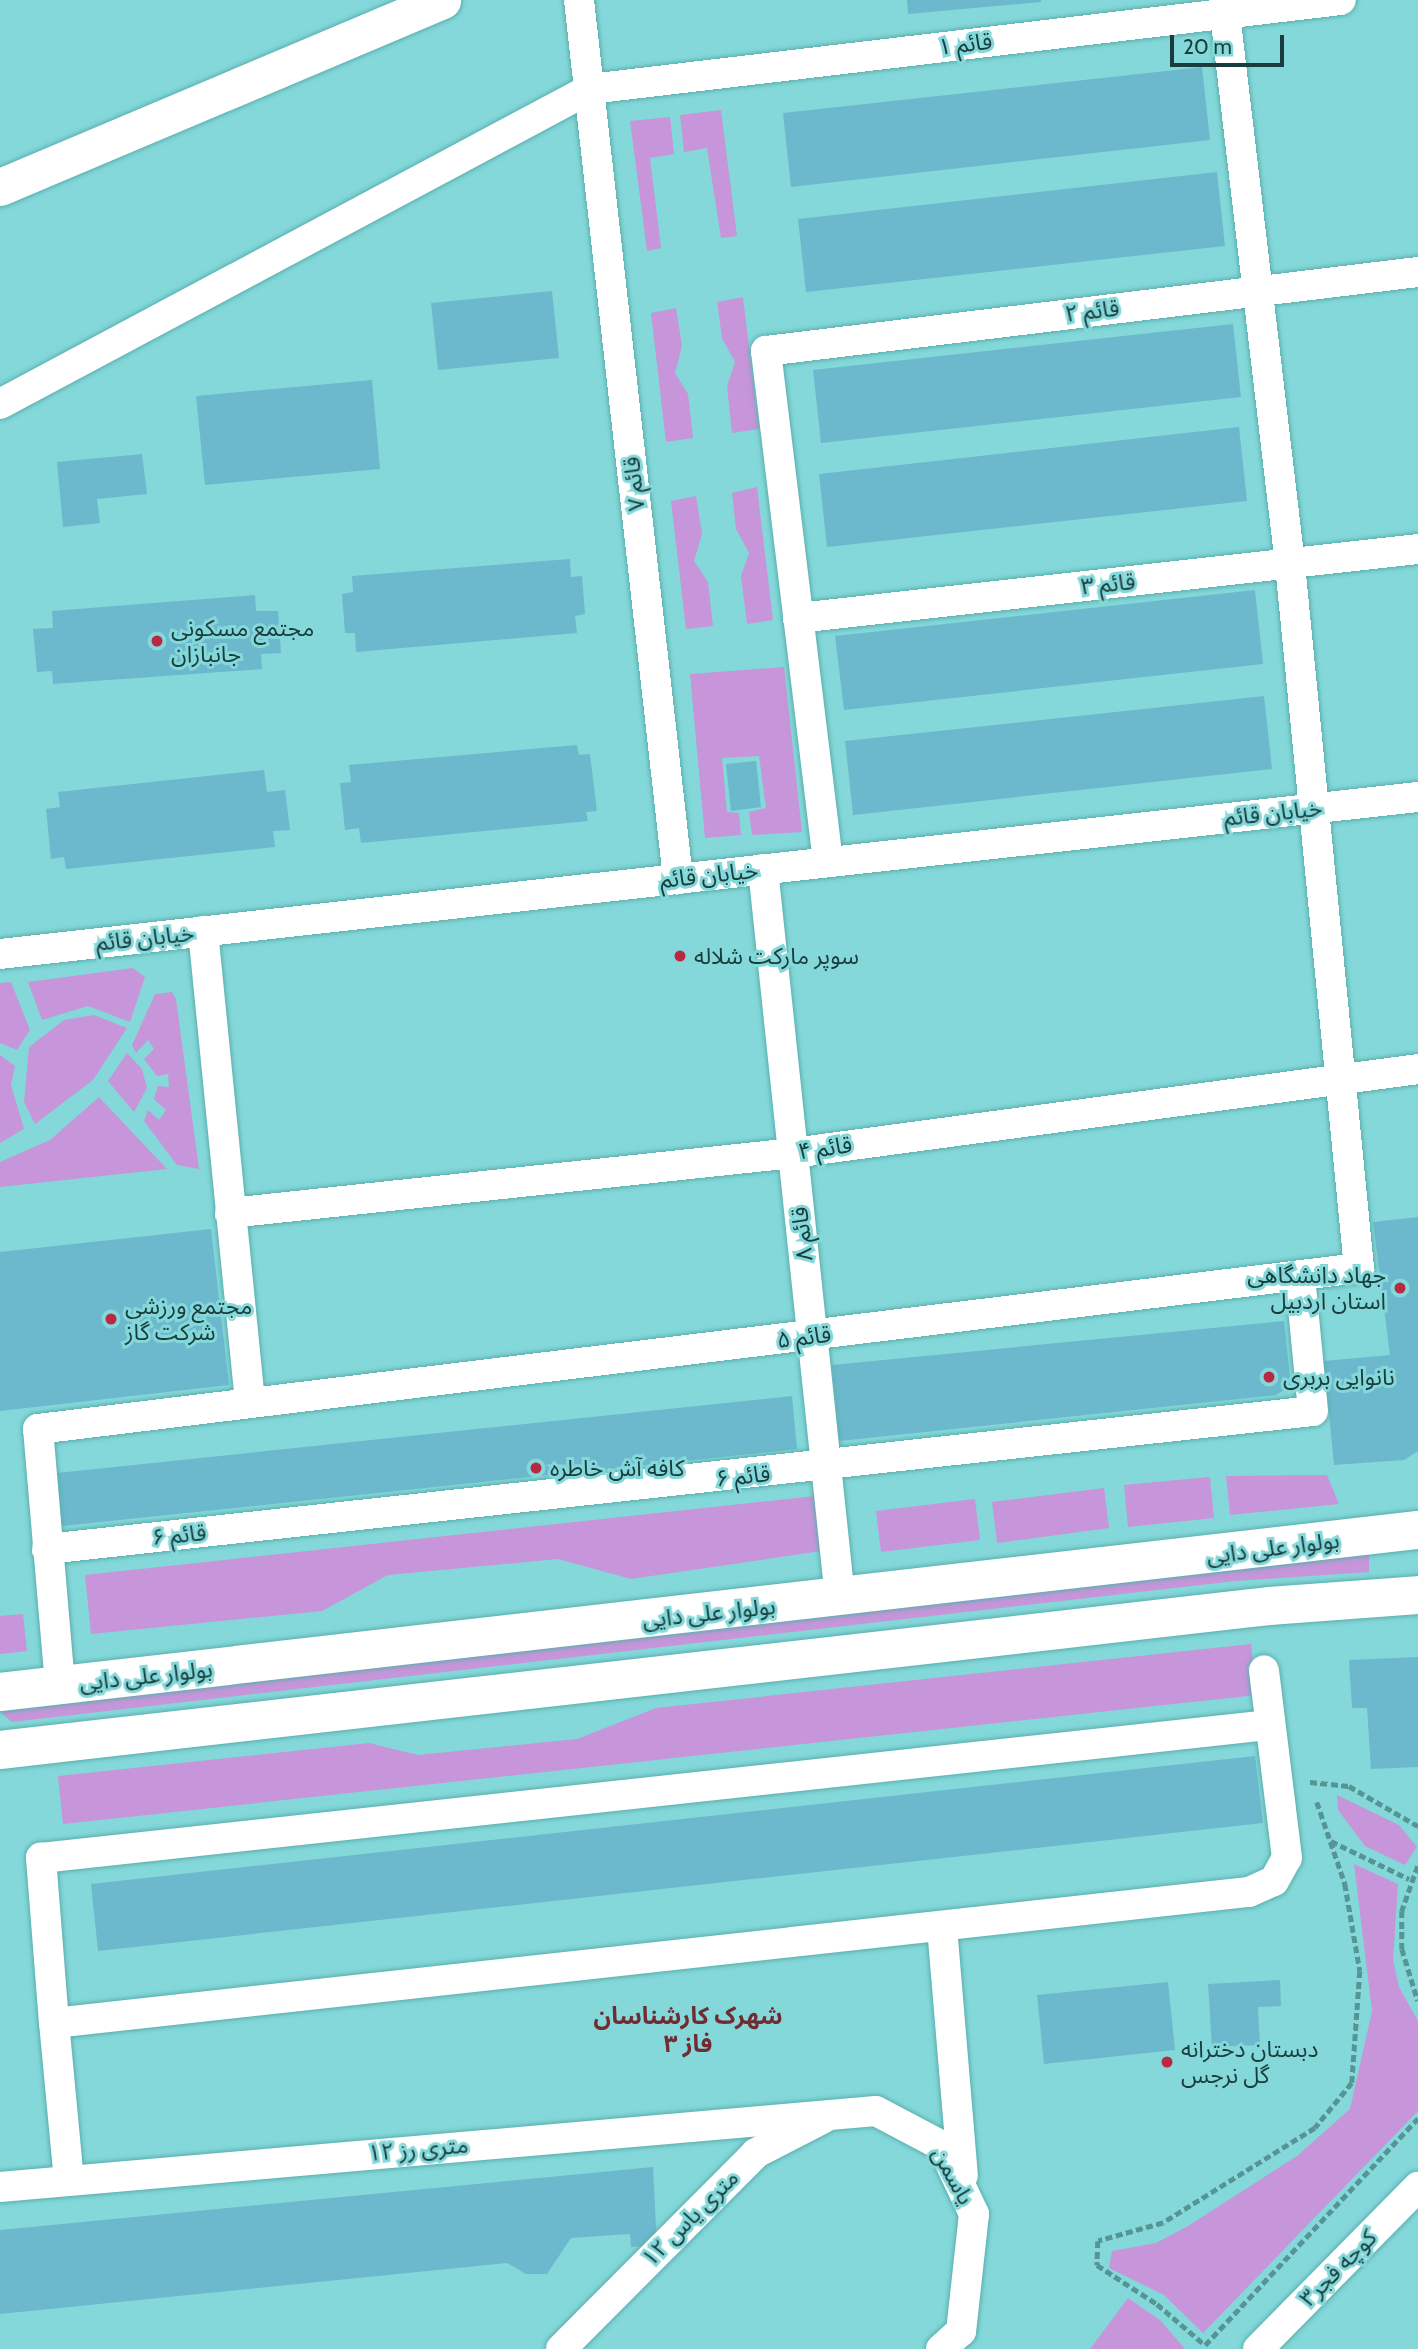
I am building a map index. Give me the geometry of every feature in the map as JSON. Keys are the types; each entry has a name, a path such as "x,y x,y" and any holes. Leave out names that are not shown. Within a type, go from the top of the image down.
{"main road":[{"name":"بولوار علی دایی","path":"0,1692 1418,1530"},
{"path":"0,1750 1269,1606 1418,1595"}],"street":[{"path":"0,187 442,0"},
{"name":"قائم ۷","path":"579,0 678,879"},
{"name":"قائم ۱","path":"590,89 1341,0"},
{"path":"1225,14 1290,564 1340,1078"},
{"path":"0,404 590,89"},
{"name":"قائم ۲","path":"799,618 766,351 1418,272"},
{"name":"قائم ۳","path":"799,618 1418,549"},
{"path":"799,618 828,862"},
{"name":"خیابان قائم","path":"0,954 1418,797"},
{"name":"قائم ۸","path":"763,869 840,1598"},
{"path":"203,931 250,1403"},
{"name":"قائم ۴","path":"230,1213 793,1153 1418,1069"},
{"name":"قائم ۵","path":"47,1549 38,1429 1359,1268 1340,1078"},
{"name":"قائم ۶","path":"47,1549 826,1468 1313,1411 1300,1276"},
{"path":"47,1549 61,1685"},
{"path":"54,2023 1249,1892 1275,1881 1287,1858 1264,1670"},
{"path":"69,2181 41,1858 1270,1725"},
{"path":"942,1927 964,2187"},
{"path":"886,2115 927,2115 944,2106 955,2081"},
{"name":"۱۲ متری رز","path":"0,2187 837,2111"},
{"name":"یاسمن","path":"837,2111 886,2115 942,2146 964,2187 974,2214 973,2242 952,2343"},
{"name":"۱۲ متری یاس","path":"561,2349 756,2153 837,2111"},
{"name":"کوچه فجر۳","path":"1258,2349 1418,2186"}],"path":[{"path":"1278,1785 1311,1782 1349,1786 1418,1826"},
{"path":"1311,1782 1345,1884 1360,1972 1352,2082 1315,2128 1163,2223 1098,2241 1097,2265 1157,2304 1205,2344 1418,2118"},
{"path":"1330,1841 1409,1879"},
{"path":"1418,1867 1409,1879 1402,1949 1418,2001"}],"shaded area":[{"path":"721,110 737,236 721,238 707,148 684,152 680,115"},
{"path":"670,117 674,154 650,158 661,248 647,251 630,121"},
{"path":"743,297 759,429 732,433 727,386 735,362 722,338 717,302"},
{"path":"676,308 682,346 675,373 688,394 693,438 666,442 651,313"},
{"path":"757,487 773,620 747,624 741,576 749,553 736,529 732,493"},
{"path":"696,496 702,534 694,561 708,582 713,626 686,629 671,501"},
{"path":"784,667 802,832 752,835 749,812 766,808 759,756 722,758 727,812 739,813 741,835 705,838 690,674"},
{"path":"133,968 145,977 130,1022 88,1006 42,1020 28,982"},
{"path":"11,982 30,1030 17,1050 0,1043 0,983"},
{"path":"172,992 176,999 199,1169 177,1165 144,1121 148,1110 159,1120 166,1110 154,1099 158,1086 169,1087 168,1074 157,1076 144,1059 154,1049 148,1040 136,1053 132,1045 155,994"},
{"path":"94,1015 127,1028 93,1080 35,1124 24,1102 29,1047 64,1020"},
{"path":"127,1053 142,1069 147,1088 134,1112 108,1081"},
{"path":"0,1055 15,1066 11,1085 24,1129 0,1143"},
{"path":"99,1097 167,1169 0,1187 0,1162 50,1140"},
{"path":"1327,1475 1339,1504 1230,1515 1226,1476"},
{"path":"1210,1477 1214,1518 1128,1527 1124,1485"},
{"path":"1104,1488 1109,1528 997,1543 992,1502"},
{"path":"815,1496 821,1551 631,1579 558,1559 388,1575 322,1611 91,1634 85,1575"},
{"path":"975,1499 980,1540 881,1552 876,1511"},
{"path":"1369,1551 1369,1572 1235,1581 12,1722 1,1713 4,1706"},
{"path":"23,1614 27,1651 0,1654 0,1616"},
{"path":"1251,1644 1257,1695 63,1824 58,1776 369,1743 418,1755 577,1739 656,1708"},
{"path":"1337,1795 1399,1825 1417,1847 1405,1865 1365,1846 1338,1810"},
{"path":"1354,1864 1398,1884 1393,1960 1399,1987 1418,2021 1418,2111 1203,2333 1164,2295 1109,2268 1112,2251 1156,2243 1188,2226 1297,2156 1350,2109 1372,2011"},
{"path":"1128,2298 1160,2320 1185,2349 1090,2349"}],"building":[{"path":"907,0 1041,0 1041,2 908,14"},
{"path":"1202,67 1210,140 791,187 783,113"},
{"path":"1217,172 1225,246 806,292 798,219"},
{"path":"552,291 559,358 438,370 431,303"},
{"path":"1233,324 1241,397 821,443 813,370"},
{"path":"372,380 380,469 205,485 196,396"},
{"path":"1239,427 1247,501 827,547 819,474"},
{"path":"142,454 147,494 97,499 100,523 63,527 57,462"},
{"path":"570,559 571,577 582,576 585,614 575,616 577,633 356,652 355,633 345,633 342,594 353,592 352,576"},
{"path":"1255,590 1263,664 844,710 835,636"},
{"name":"مجتمع مسکونی جانبازان","path":"255,595 256,611 278,611 281,653 261,654 262,669 53,684 52,671 37,672 33,629 53,628 52,611"},
{"path":"1264,696 1272,769 853,815 845,741"},
{"path":"577,745 579,755 590,754 597,811 586,812 588,821 361,843 359,828 345,830 340,783 351,782 349,765"},
{"path":"756,761 761,807 731,811 726,764"},
{"path":"264,770 267,792 285,790 290,830 273,831 275,847 66,869 64,857 51,859 46,809 60,807 58,792"},
{"path":"1418,1217 1418,1451 1404,1460 1334,1465 1324,1361 1390,1355 1373,1222"},
{"name":"مجتمع ورزشی شرکت گاز","path":"211,1229 229,1385 0,1411 0,1252"},
{"path":"1284,1321 1291,1386 1276,1395 839,1441 832,1365"},
{"path":"792,1396 797,1449 62,1526 57,1473"},
{"path":"1418,1657 1418,1767 1371,1769 1367,1708 1352,1708 1349,1660"},
{"path":"1255,1756 1263,1823 98,1951 91,1884"},
{"path":"1280,1980 1281,2006 1258,2007 1260,2045 1212,2047 1208,1984"},
{"path":"1168,1982 1175,2050 1044,2064 1037,1995"},
{"path":"653,2167 657,2246 631,2247 630,2234 571,2238 547,2274 526,2274 507,2263 0,2314 0,2230"}],"place":[{"name":"مجتمع مسکونی جانبازان","path":"157,641"},
{"name":"سوپر مارکت شلاله","path":"680,956"},
{"name":"جهاد دانشگاهی استان اردبیل","path":"1400,1288"},
{"name":"مجتمع ورزشی شرکت گاز","path":"111,1319"},
{"name":"نانوایی بربری","path":"1269,1377"},
{"name":"کافه آش خاطره","path":"536,1468"},
{"name":"دبستان دخترانه گل نرجس","path":"1167,2062"}],"district":[{"name":"شهرک کارشناسان فاز ٣","path":"688,2030"}]}
